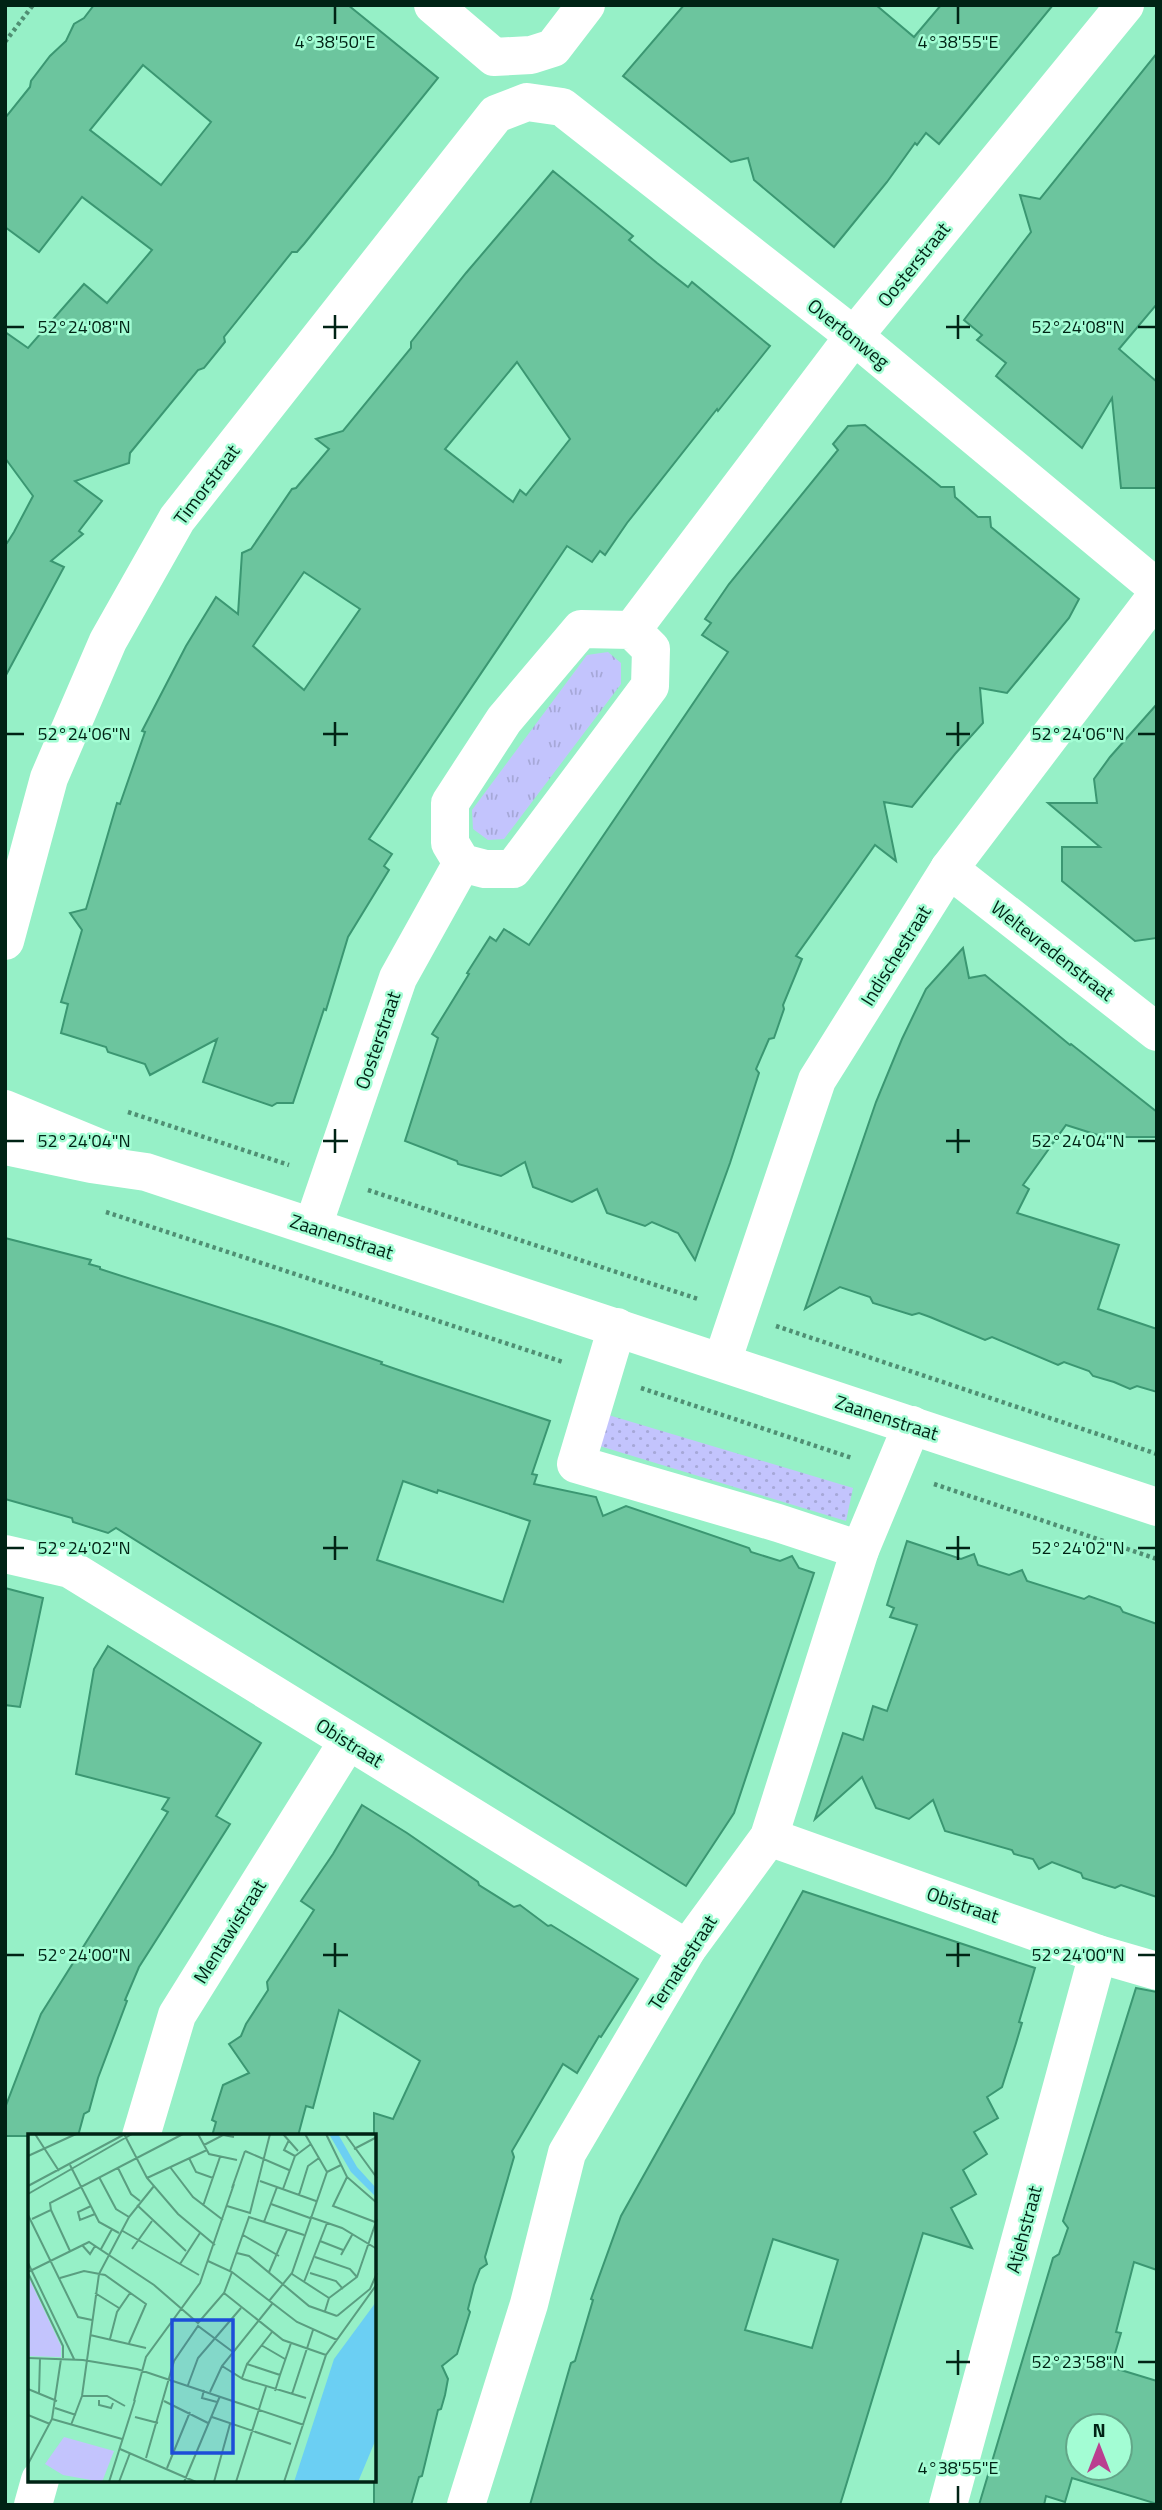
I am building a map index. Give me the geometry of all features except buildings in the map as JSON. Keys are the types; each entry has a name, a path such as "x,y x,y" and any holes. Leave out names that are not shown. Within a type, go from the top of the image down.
{"street":[{"path":"433,5 494,57 531,55 554,48 586,5"},
{"name":"Oosterstraat","path":"632,630 854,336 1125,5"},
{"name":"Overtonweg","path":"527,102 562,107 854,336 1157,588"},
{"name":"Timorstraat","path":"5,941 49,778 107,641 177,519 496,114 527,102"},
{"name":"Indischestraat","path":"722,1362 817,1080 949,869 1157,595"},
{"path":"581,629 632,630 651,649 650,686 513,869 485,869 463,863 450,843 450,803 504,720 581,629"},
{"name":"Oosterstraat","path":"313,1226 398,978 463,863"},
{"name":"Weltevredenstraat","path":"949,869 1157,1032"},
{"name":"Zaanenstraat","path":"5,1109 97,1146 146,1172"},
{"name":"Zaanenstraat","path":"5,1146 91,1164 146,1172 1157,1507"},
{"path":"617,1327 576,1464 860,1550"},
{"name":"Ternatestraat","path":"466,2505 529,2304 567,2153 687,1949 769,1836 860,1550 912,1425"},
{"name":"Obistraat","path":"5,1554 70,1569 687,1949"},
{"name":"Mentawistraat","path":"142,2134 177,2015 348,1741"},
{"name":"Obistraat","path":"769,1836 1098,1954 1157,1971"},
{"name":"Atjehstraat","path":"948,2505 1098,1954"},
{"path":"33,2505 39,2482"}],"path":[{"path":"5,41 33,5"},
{"path":"121,1110 740,1313 1157,1454"}],"green space":[{"path":"608,652 621,663 621,684 504,839 488,840 473,829 472,810 587,655"},
{"path":"605,1414 853,1488 846,1521 593,1444"}]}
